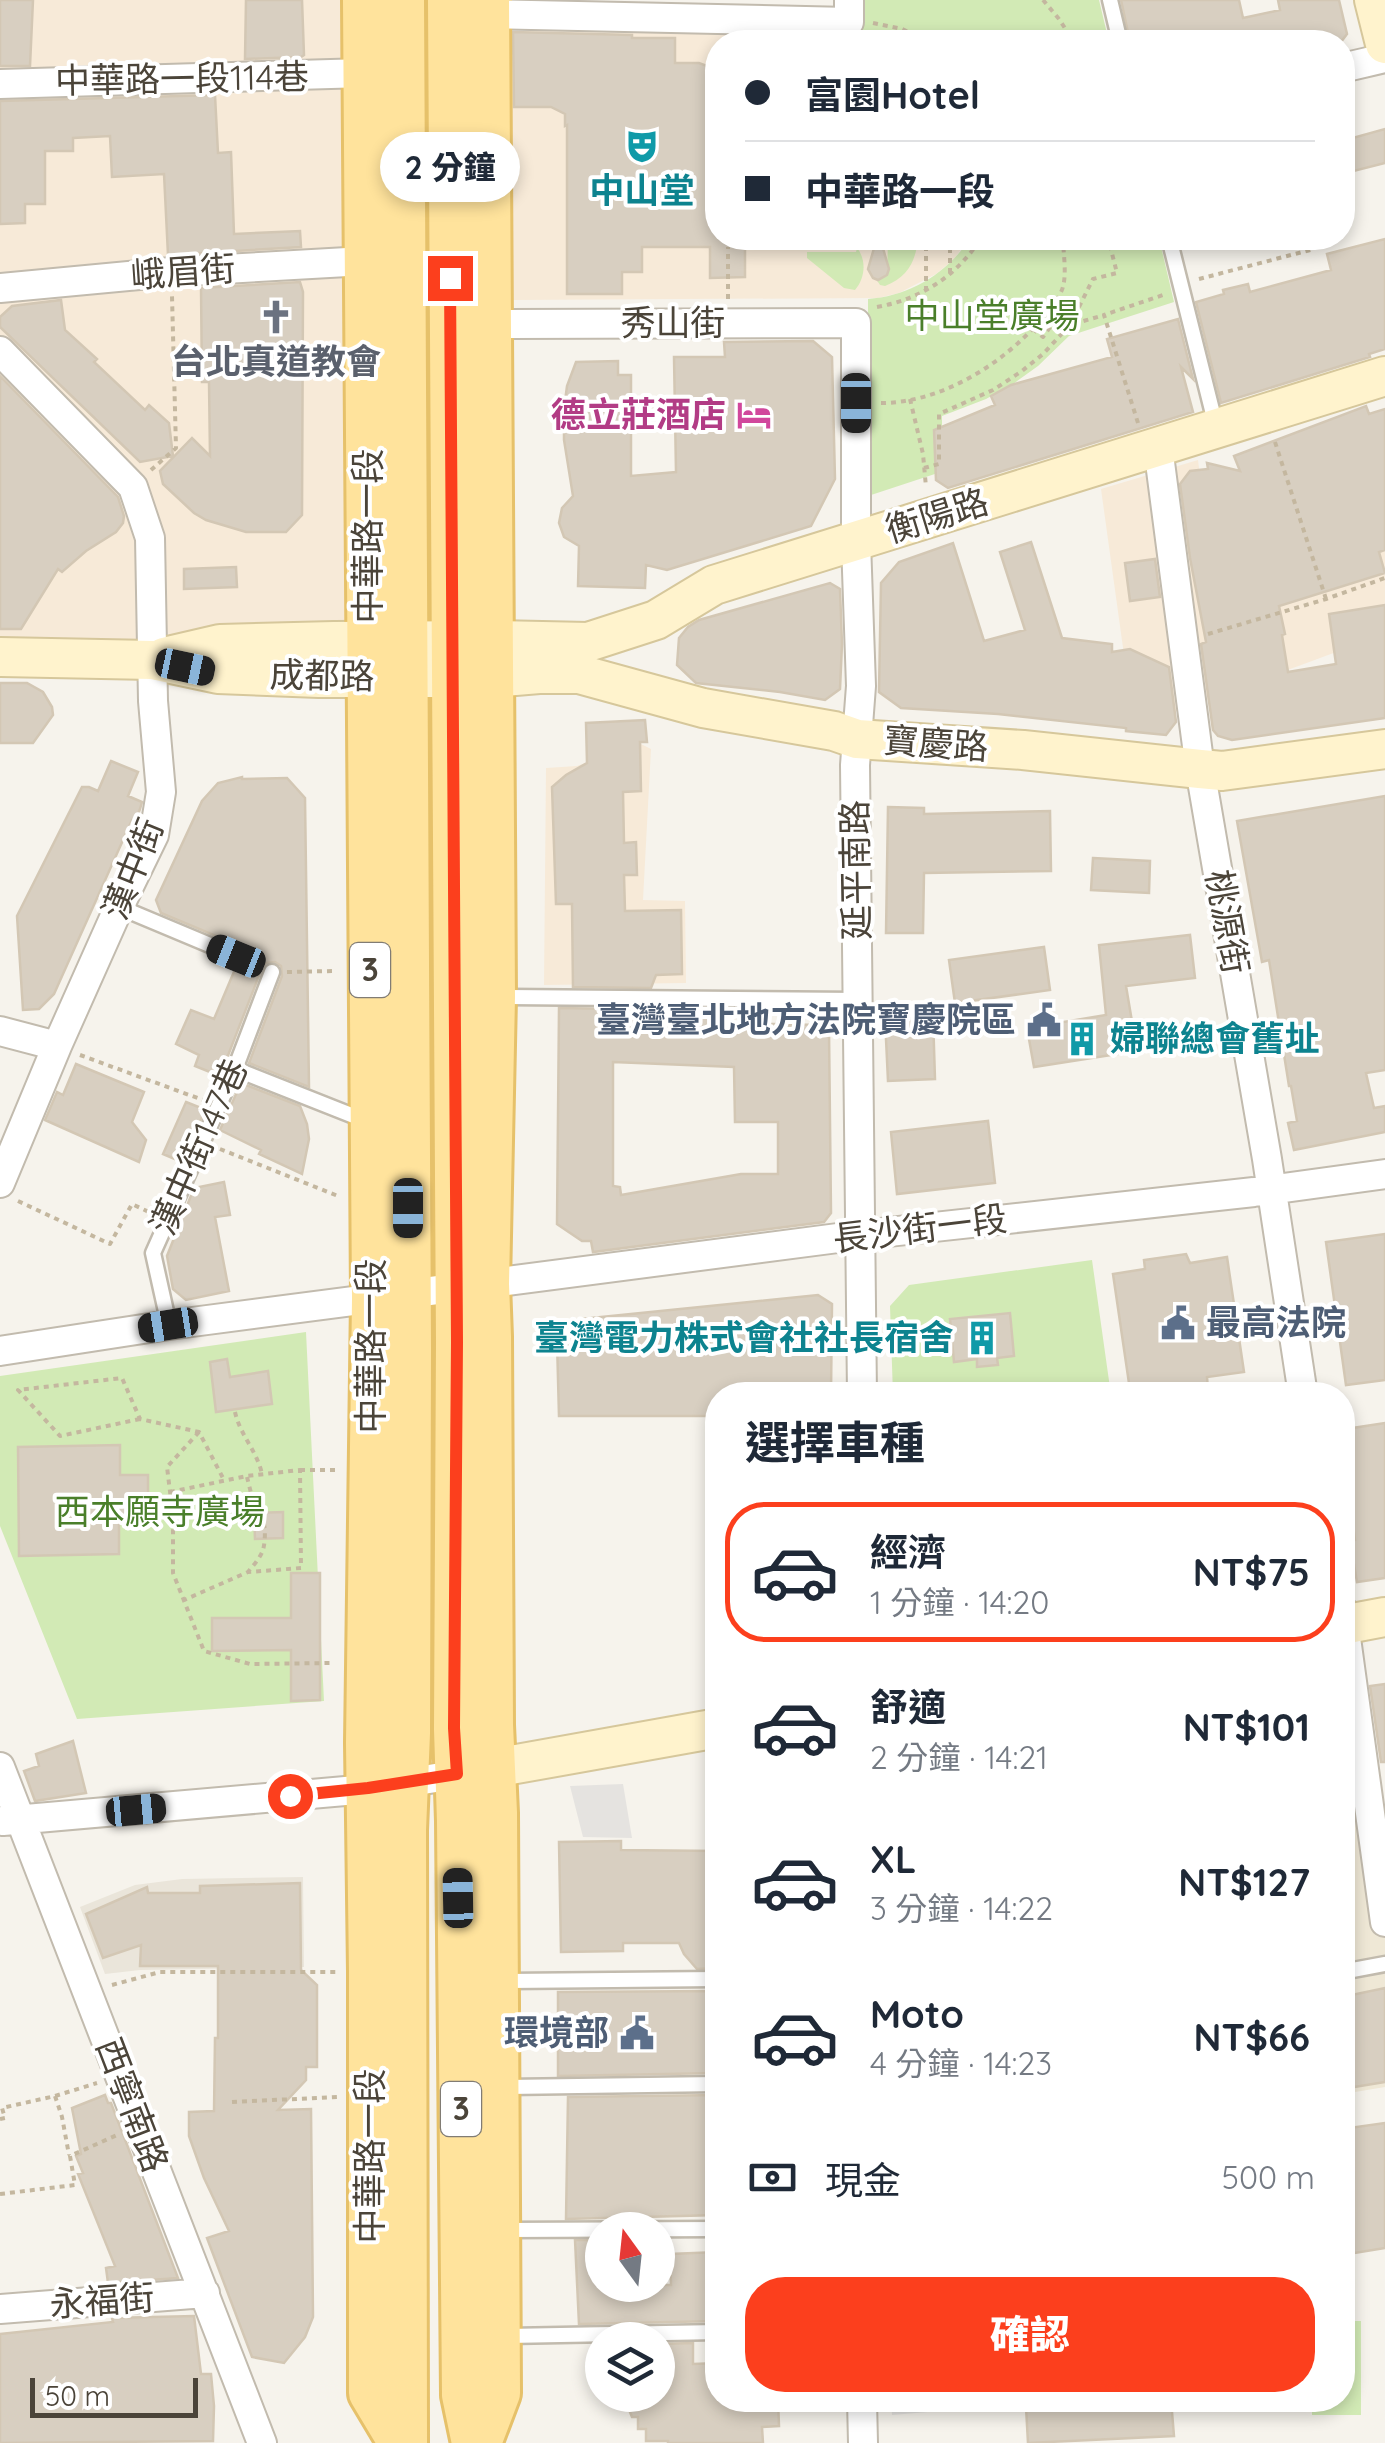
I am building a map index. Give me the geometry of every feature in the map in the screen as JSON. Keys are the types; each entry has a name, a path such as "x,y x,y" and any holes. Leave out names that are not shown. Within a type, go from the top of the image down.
{"main road":[{"name":"中華路一段","path":"364,0 366,261 389,659 391,1296 409,1734 387,1786 370,1971 370,2393 403,2443"},
{"name":"中華路一段","path":"391,1296 370,1123 389,659 404,0"},
{"name":"3","path":"475,5 490,324 473,659 494,997 471,1286 457,1342 454,1728 496,1814 499,2393 476,2443"},
{"name":"3","path":"471,1286 475,5"},
{"name":"3","path":"475,1771 463,2395 476,2443"},
{"name":"中華路一段","path":"387,1786 403,2443"}],"street":[{"path":"1374,0 1385,44"},
{"path":"475,5 849,11"},
{"path":"1355,65 1385,58"},
{"name":"中華路一段114巷","path":"0,84 365,73"},
{"name":"峨眉街","path":"0,288 171,272 366,261"},
{"name":"秀山街","path":"490,324 856,323"},
{"name":"延平南路","path":"856,323 860,686 855,765 862,1382"},
{"name":"漢中街","path":"0,351 132,487 150,538 153,701 161,792 154,835 57,1046 8,1191"},
{"name":"衡陽路","path":"473,659 588,642 656,620 714,586 1385,376"},
{"name":"桃源街","path":"1152,449 1184,642 1200,769 1301,1382"},
{"name":"成都路","path":"0,657 152,660 220,644 389,659 473,659"},
{"name":"寶慶路","path":"473,659 539,674 578,674 703,708 857,738 1222,770 1385,748"},
{"path":"0,1030 57,1046"},
{"name":"長沙街一段","path":"0,1351 168,1325 861,1234 1272,1190 1385,1174"},
{"path":"1355,1619 1385,1618"},
{"path":"1355,1706 1385,1922"},
{"path":"10,1821 387,1786 705,1730"},
{"name":"西寧南路","path":"0,1767 10,1821 88,1992 262,2443"},
{"name":"永福街","path":"0,2308 205,2293"},
{"path":"863,2412 864,2443"}],"lane":[{"path":"1110,0 1117,30"},
{"path":"1172,250 1217,429"},
{"path":"118,907 236,956"},
{"name":"漢中街147巷","path":"168,1325 154,1253 272,972"},
{"path":"494,997 858,1000"},
{"path":"234,1069 370,1123"},
{"path":"1355,1970 1385,1964"},
{"path":"496,1981 705,1980"},
{"path":"496,2087 705,2084"},
{"path":"497,2230 705,2230"},
{"path":"498,2336 705,2332"}],"path":[{"path":"1043,0 1066,30"},
{"path":"849,11 900,30"},
{"path":"728,250 728,278"},
{"path":"926,250 926,291"},
{"path":"950,250 950,274"},
{"path":"856,323 868,308 902,302 926,291 974,250"},
{"path":"856,403 894,403 932,394 999,359 1032,329 1063,288 1063,250"},
{"path":"924,468 939,464 939,414 993,390 1043,354 1070,326 1093,279 1117,273 1111,250"},
{"path":"1070,326 1172,293 1191,281 1310,250"},
{"path":"132,487 176,448 171,272"},
{"path":"1104,315 1152,449"},
{"path":"1032,329 1043,337 1054,323"},
{"path":"910,399 924,468 928,519"},
{"path":"1266,414 1326,599"},
{"path":"1184,642 1385,578"},
{"path":"272,972 333,971"},
{"path":"57,1046 217,1105"},
{"path":"201,1142 338,1196"},
{"path":"8,1191 110,1244 132,1204 167,1220"},
{"path":"140,1419 122,1378 18,1390 60,1436 140,1419 199,1432"},
{"path":"236,1412 238,1427 262,1474"},
{"path":"199,1432 224,1480"},
{"path":"199,1432 168,1466 174,1516 173,1573 204,1651 250,1664 332,1663"},
{"path":"184,1600 248,1572 301,1568 300,1470"},
{"path":"170,1492 247,1476 335,1470"},
{"path":"247,1476 253,1502 262,1513 264,1546 248,1572"},
{"path":"88,1992 160,1972 370,1971"},
{"path":"0,2119 5,2118 2,2108 120,2076"},
{"path":"0,2194 75,2185 55,2096"},
{"path":"232,2102 341,2097"},
{"path":"70,2156 139,2125"}],"shaded area":[{"path":"0,0 347,0 352,633 0,653"},
{"name":"中山堂","path":"705,31 705,250 961,250 936,274 899,293 878,298 513,300 507,295 507,34"},
{"path":"1198,460 1214,590 1385,540 1385,634 1134,727 1101,489"},
{"path":"639,743 651,749 643,900 685,901 686,983 544,985 546,768 577,766"},
{"path":"1355,1716 1385,1855 1385,2087 1355,2092"},
{"path":"623,1784 632,1838 583,1837 570,1786"},
{"path":"303,1877 304,1967 105,1974 80,1907 135,1885 182,1879"}],"green space":[{"path":"856,0 1099,0 1106,30 856,30"},
{"path":"888,250 916,250 900,278 880,285 876,279 887,275"},
{"name":"中山堂廣場","path":"1162,250 1174,302 1069,336 1013,384 942,416 942,466 947,470 868,496 868,299 913,288 939,272 961,251"},
{"path":"807,252 856,252 864,269 855,290 844,288 807,258"},
{"path":"1092,1260 1109,1382 893,1382 890,1306 909,1285"},
{"name":"西本願寺廣場","path":"306,1332 324,1701 77,1719 0,1526 0,1376"},
{"path":"1355,2321 1361,2321 1361,2415 1312,2415 1355,2412"}],"building":[{"path":"0,0 33,0 30,66 0,66"},
{"path":"246,0 302,0 304,55 245,59"},
{"path":"1121,0 1239,0 1243,18 1280,10 1278,0 1339,0 1346,30 1127,30"},
{"name":"中山堂","path":"513,32 675,38 675,63 705,65 705,247 642,247 642,272 622,272 622,294 567,294 565,114 551,107 514,107"},
{"path":"215,95 218,153 231,152 234,234 300,231 301,247 168,255 164,174 112,177 110,136 73,138 73,151 45,151 45,204 25,204 25,223 0,224 0,101"},
{"path":"1385,129 1385,163 1355,171 1355,137"},
{"path":"1385,239 1385,349 1221,403 1196,302 1248,284 1250,292 1331,270 1327,254 1355,250 1355,247"},
{"name":"中山堂","path":"710,250 745,250 745,277 710,278"},
{"path":"874,250 883,250 887,275 878,280 868,269"},
{"path":"300,282 302,515 286,532 246,532 206,520 163,484 160,471 192,438 210,456 209,382 202,382 201,288"},
{"path":"61,300 65,330 145,410 149,405 169,423 173,456 140,462 0,327 0,317 12,306"},
{"path":"1178,319 1193,379 1181,367 1193,412 948,488 936,480 934,430 995,405 991,396 1011,385 1112,357 1107,339"},
{"name":"德立莊酒店","path":"813,341 832,357 835,479 811,526 667,570 646,565 645,588 578,586 579,546 564,537 559,523 562,508 573,496 564,440 564,409 576,362 618,361 618,375 631,375 631,476 676,472 674,357 725,357 724,342"},
{"path":"0,376 118,497 124,516 116,532 62,572 58,569 21,629 0,629"},
{"path":"1366,406 1369,414 1385,409 1385,550 1379,552 1385,573 1279,606 1288,672 1336,664 1329,614 1385,605 1385,718 1232,740 1218,736 1213,730 1201,644 1206,642 1180,484 1190,471 1208,469 1207,463 1240,471 1234,456"},
{"path":"1031,542 1062,638 1112,644 1112,652 1130,649 1169,667 1176,722 1166,735 998,714 901,708 879,692 881,583 899,562 953,543 984,641 1025,630 1000,552"},
{"path":"1155,559 1160,597 1130,601 1125,563"},
{"path":"236,567 237,587 184,589 184,569"},
{"path":"830,583 840,589 842,644 840,689 825,700 696,683 677,665 679,638 699,620"},
{"path":"0,683 27,683 43,692 52,707 53,715 33,743 0,743"},
{"path":"645,720 647,742 640,742 641,791 623,792 624,843 636,842 637,875 624,875 625,911 681,910 682,974 656,975 651,988 573,987 572,904 556,904 552,787 587,763 586,723"},
{"path":"111,761 138,772 128,796 142,802 140,809 54,994 39,1009 23,1010 17,916 82,787 98,791"},
{"path":"242,777 287,778 305,798 309,1087 249,1063 282,976 281,966 275,962 262,968 220,1076 195,1066 199,1055 176,1044 191,1010 214,1019 236,967 243,964 246,954 240,946 161,913 156,900 202,801 218,783"},
{"path":"1385,796 1385,1070 1366,1073 1374,1108 1385,1106 1385,1132 1294,1150 1288,1123 1297,1121 1291,1086 1269,960 1262,962 1237,821"},
{"path":"888,807 924,808 924,814 1050,811 1051,871 924,873 923,933 886,933"},
{"path":"1093,858 1150,861 1149,893 1091,890"},
{"path":"1190,935 1195,978 1126,986 1137,1051 1034,1067 1027,1028 1106,1015 1099,945"},
{"path":"1044,947 1050,990 955,1003 949,960"},
{"path":"559,1008 727,1011 727,1023 819,1025 829,1029 831,1213 824,1222 593,1252 591,1241 582,1241 557,1224","holes":["613,1062 734,1067 735,1122 778,1122 778,1174 741,1174 621,1195 620,1187 613,1186"]},
{"path":"933,1016 935,1079 888,1081 885,1018"},
{"path":"76,1064 144,1092 132,1122 146,1140 139,1162 45,1120 57,1092 63,1095"},
{"path":"241,1083 300,1106 309,1139 302,1174 220,1130"},
{"path":"186,1102 201,1108 203,1115 182,1162 163,1154"},
{"path":"988,1121 995,1183 897,1194 891,1132"},
{"path":"224,1182 230,1215 215,1217 229,1291 186,1300 173,1289 167,1256 194,1188"},
{"path":"1385,1234 1385,1380 1346,1382 1326,1242"},
{"name":"最高法院","path":"1186,1254 1190,1263 1227,1257 1244,1372 1207,1377 1207,1382 1129,1382 1113,1274 1145,1269 1144,1260"},
{"path":"818,1295 832,1304 831,1382 705,1382 705,1416 559,1416 557,1341 572,1320"},
{"name":"臺灣電力株式會社社長宿舍","path":"1010,1313 1014,1356 997,1358 998,1365 977,1367 977,1359 954,1362 950,1319"},
{"path":"227,1359 230,1377 268,1371 272,1404 216,1412 210,1362"},
{"path":"1385,1423 1385,1578 1357,1582 1355,1570 1355,1428"},
{"path":"120,1445 120,1475 148,1475 148,1522 119,1522 119,1554 19,1556 18,1447"},
{"path":"283,1512 283,1538 255,1539 254,1513"},
{"path":"291,1573 320,1573 320,1700 291,1701 291,1650 212,1651 212,1618 291,1618"},
{"path":"1385,1684 1385,1762 1381,1762 1370,1686"},
{"path":"73,1741 86,1793 35,1801 24,1771 39,1766 36,1754"},
{"path":"621,1841 621,1850 705,1851 705,1969 697,1969 679,1943 623,1943 623,1951 561,1952 559,1842"},
{"path":"300,1883 301,1970 317,1985 317,2067 306,2067 306,2080 278,2110 311,2109 313,2317 305,2337 284,2363 252,2357 207,2238 229,2231 189,2136 189,2112 214,2111 218,1966 140,1966 141,1945 103,1958 86,1914 147,1887 148,1893 200,1893 200,1886"},
{"path":"1385,1988 1385,2082 1355,2087 1355,1994"},
{"name":"環境部","path":"705,1991 705,2073 558,2076 558,1992"},
{"path":"105,2095 178,2278 108,2283 106,2268 115,2266 78,2174 83,2173 76,2156 81,2154 72,2108"},
{"path":"705,2095 705,2215 585,2212 585,2218 566,2219 568,2097"},
{"path":"1385,2123 1385,2248 1355,2253 1355,2127"},
{"path":"575,2240 585,2240 585,2302 675,2302 675,2254 705,2253 705,2321 579,2324"},
{"path":"194,2316 201,2374 211,2374 213,2441 0,2443 0,2334 113,2322 112,2318"},
{"path":"693,2343 693,2364 705,2364 705,2412 778,2412 779,2426 762,2427 763,2443 668,2443 646,2441 646,2429 638,2429 638,2417 632,2417 630,2412 675,2412 675,2344"},
{"path":"1026,2412 1172,2412 1174,2436 1028,2443"}],"place":[{"name":"中山堂","path":"642,146"},
{"name":"台北真道教會","path":"276,317"},
{"name":"德立莊酒店","path":"754,415"},
{"name":"臺灣臺北地方法院寶慶院區","path":"1044,1020"},
{"name":"婦聯總會舊址","path":"1082,1039"},
{"name":"最高法院","path":"1178,1323"},
{"name":"臺灣電力株式會社社長宿舍","path":"982,1338"},
{"name":"環境部","path":"637,2033"}],"route":[{"path":"290,1796 457,1774 450,278"}]}
